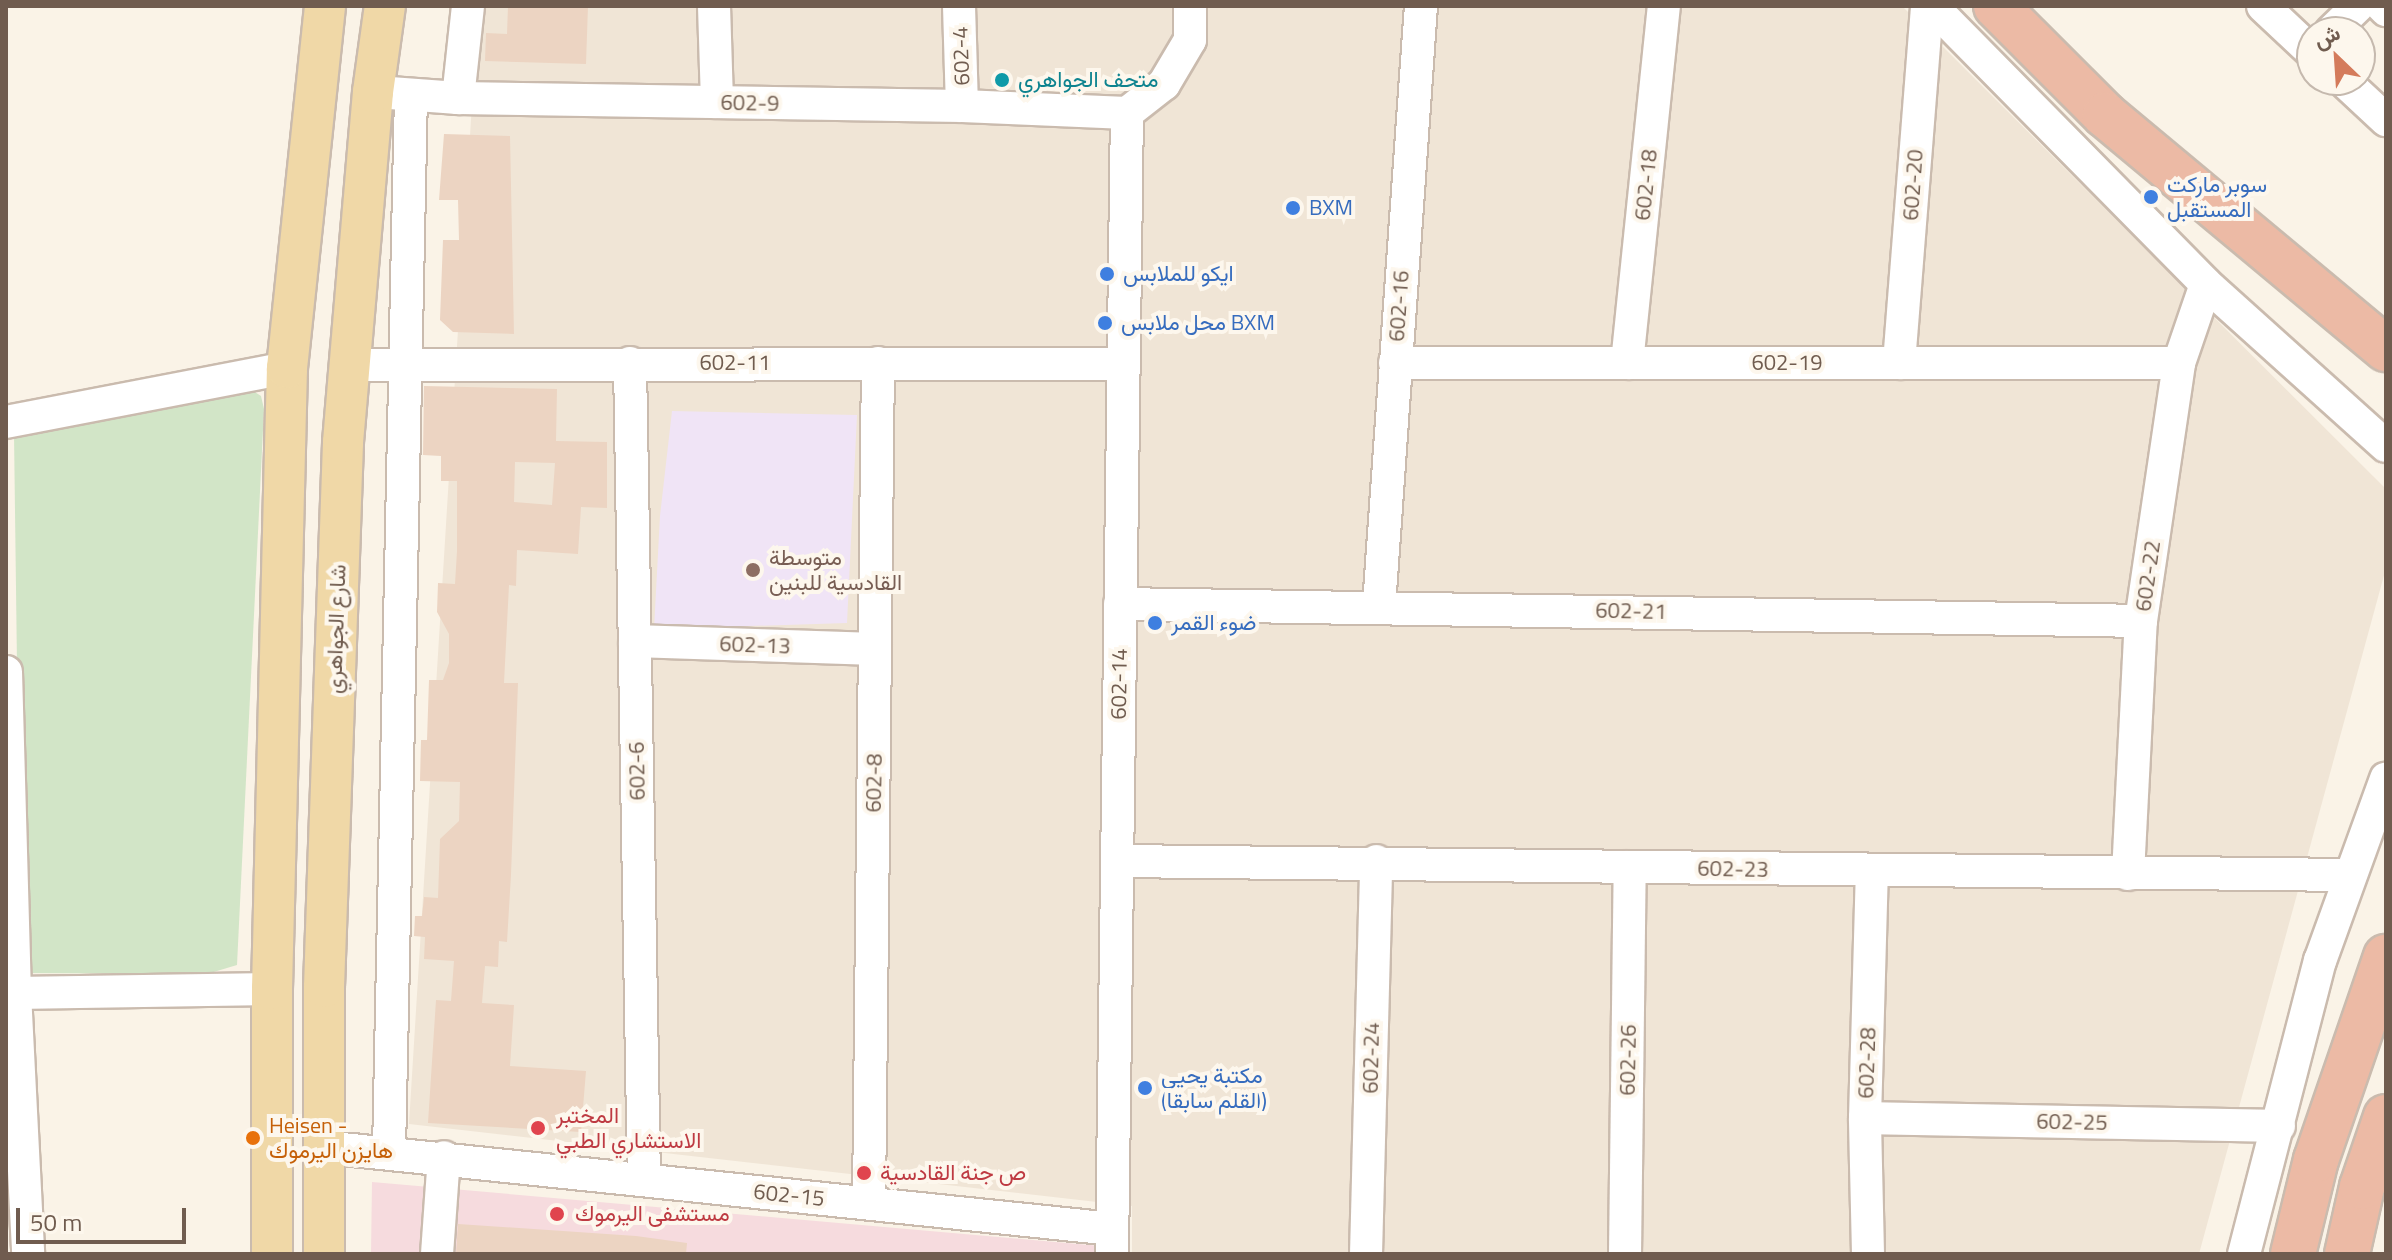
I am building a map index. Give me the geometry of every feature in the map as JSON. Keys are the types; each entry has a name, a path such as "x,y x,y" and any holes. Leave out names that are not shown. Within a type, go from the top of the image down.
{"highway":[{"path":"1996,6 2105,115 2386,349"},
{"path":"2293,1254 2316,1160 2386,957"},
{"path":"2347,1254 2362,1187 2386,1117"}],"main road":[{"path":"272,1254 272,989 287,368 325,6"},
{"name":"شارع الجواهري","path":"324,1254 324,987 348,365 392,93 385,6"}],"street":[{"path":"458,98 468,6"},
{"path":"714,6 717,102"},
{"name":"602-4","path":"959,6 962,106"},
{"path":"1127,113 1164,84 1190,40 1190,6"},
{"name":"602-16","path":"1379,606 1421,6"},
{"name":"602-18","path":"1627,363 1664,6"},
{"path":"1930,6 2206,284 2386,446"},
{"name":"602-20","path":"1899,363 1930,6"},
{"path":"2263,6 2296,36"},
{"path":"2382,6 2386,10"},
{"path":"389,1152 406,367 392,93"},
{"name":"602-9","path":"392,93 458,98 962,106 1127,113"},
{"path":"2360,96 2386,120"},
{"name":"602-14","path":"1112,1242 1127,113"},
{"name":"602-22","path":"2128,874 2141,621 2179,363 2206,284"},
{"name":"602-6","path":"630,363 644,1179"},
{"name":"602-8","path":"869,1203 878,363"},
{"name":"602-19","path":"1395,363 2179,363"},
{"name":"602-11","path":"348,365 1123,364"},
{"path":"6,422 287,368"},
{"name":"602-21","path":"1120,604 2141,621"},
{"name":"602-13","path":"635,641 875,649"},
{"path":"6,672 15,993 28,1254"},
{"path":"2244,1254 2320,961 2348,875 2386,779"},
{"name":"602-23","path":"1117,861 1376,861 1872,872 2348,875"},
{"name":"602-24","path":"1366,1254 1376,861"},
{"name":"602-26","path":"1625,1254 1630,867"},
{"name":"602-28","path":"1868,1254 1865,1118 1872,872"},
{"path":"15,993 272,989"},
{"name":"602-25","path":"1865,1118 2279,1126"},
{"name":"602-15","path":"323,1147 869,1203 1112,1242"},
{"path":"437,1254 444,1157"}],"shaded area":[{"path":"478,6 1902,6 2386,489 2386,568 2199,1254 1132,1254 1132,1206 409,1124"},
{"name":"متوسطة القادسية للبنين","path":"672,411 857,415 847,623 654,629 660,516"},
{"name":"مستشفى اليرموك","path":"372,1182 1112,1247 1112,1254 371,1254"}],"green space":[{"path":"250,389 261,396 264,409 237,965 207,974 21,973 14,434"}],"building":[{"path":"508,6 588,6 586,64 485,61 486,33 507,34"},
{"path":"444,134 510,136 514,334 453,332 440,320 443,240 459,240 458,200 439,200"},
{"path":"424,386 557,389 556,441 607,442 607,508 581,507 578,554 517,550 516,586 509,585 504,683 518,683 507,942 499,941 498,967 485,966 482,1003 514,1005 510,1066 586,1071 581,1132 428,1123 436,1000 451,1001 454,961 424,959 425,937 414,936 415,916 422,916 424,897 438,898 440,839 459,821 460,782 420,781 421,740 427,740 429,680 443,680 449,663 449,634 437,612 438,583 455,584 457,551 457,481 441,481 441,456 423,455","holes":["515,462 555,463 552,505 514,502"]},
{"path":"458,1224 636,1236 687,1243 686,1254 456,1254"}],"place":[{"name":"متحف الجواهري","path":"1002,80"},
{"name":"سوبر ماركت المستقبل","path":"2151,197"},
{"name":"BXM","path":"1293,208"},
{"name":"ايكو للملابس","path":"1107,274"},
{"name":"محل ملابس BXM","path":"1105,323"},
{"name":"متوسطة القادسية للبنين","path":"753,570"},
{"name":"ضوء القمر","path":"1155,623"},
{"name":"مكتبة يحيى (القلم سابقا)","path":"1145,1088"},
{"name":"المختبر الاستشاري الطبي","path":"538,1128"},
{"name":"Heisen - هايزن اليرموك","path":"253,1138"},
{"name":"ص جنة القادسية","path":"864,1173"},
{"name":"مستشفى اليرموك","path":"557,1214"}]}
